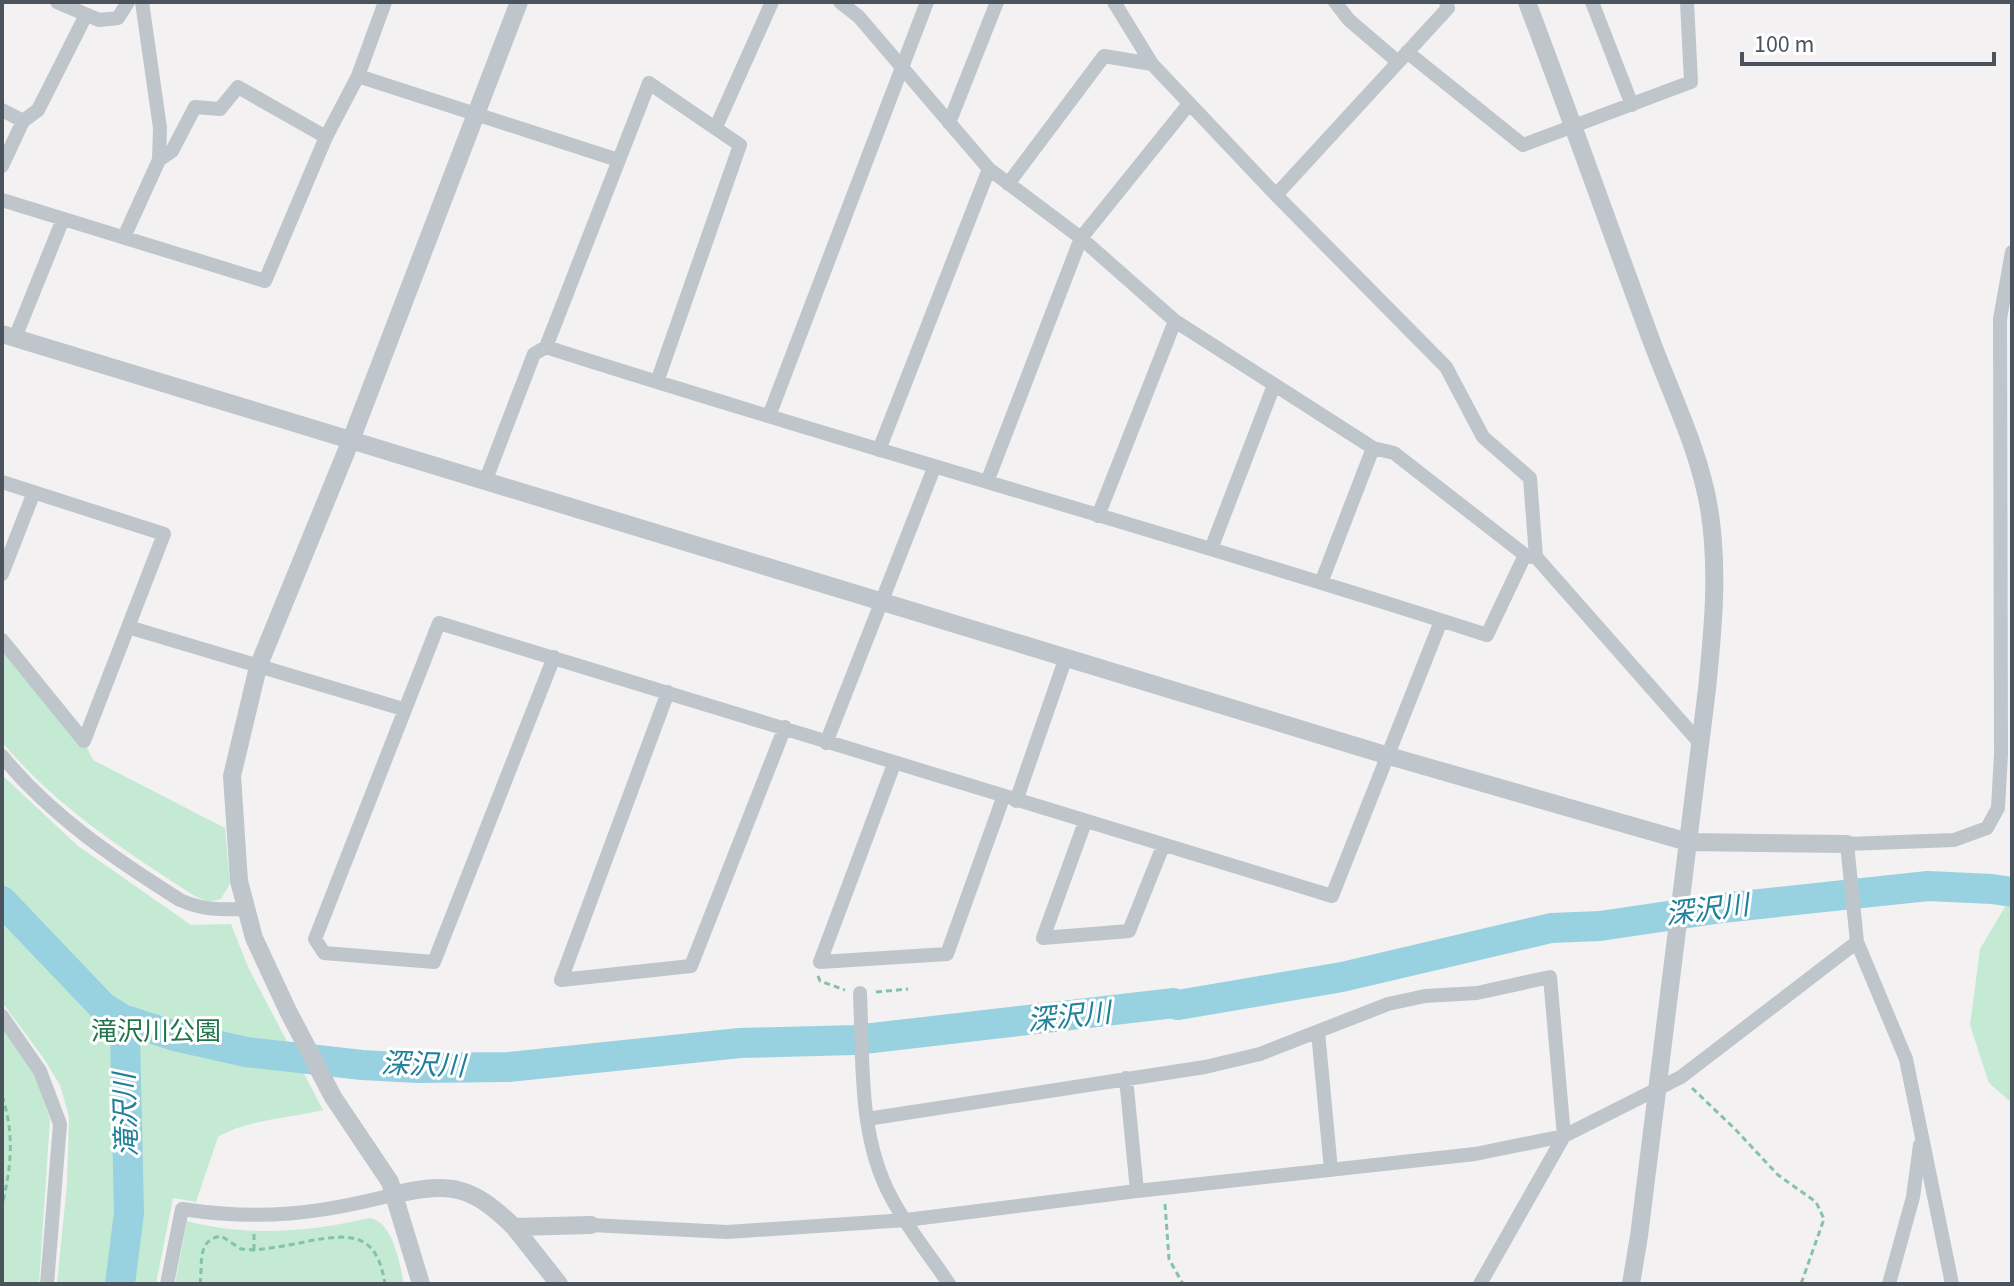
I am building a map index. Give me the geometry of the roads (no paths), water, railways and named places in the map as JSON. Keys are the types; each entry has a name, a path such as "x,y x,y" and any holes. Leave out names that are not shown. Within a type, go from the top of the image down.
{"street":[{"path":"57,2 99,20 118,18 128,2"},
{"path":"124,237 159,160 160,128 142,2"},
{"path":"2,200 265,281 326,137 358,76 385,2"},
{"path":"421,1284 396,1194 341,1109 288,1011 254,938 239,881 232,776 258,667 351,440 519,2"},
{"path":"716,127 772,2"},
{"path":"840,2 860,10 901,67 989,169 1081,238 1175,321 1373,448 1394,453 1531,556 1700,743"},
{"path":"769,416 927,2"},
{"path":"949,123 997,2"},
{"path":"546,347 1487,635 1531,556 1530,478 1483,437 1446,367 1152,64 1114,2"},
{"path":"1335,2 1349,20 1523,145 1691,82 1687,2"},
{"path":"1276,195 1448,8 1446,2"},
{"path":"1527,2 1699,464 1709,509 1715,565 1714,620 1685,873 1631,1284"},
{"path":"1592,2 1632,105"},
{"path":"2,166 23,121 38,110 86,15"},
{"path":"1008,184 1104,56 1152,64"},
{"path":"358,76 618,160"},
{"path":"485,482 534,354 546,347 649,83 740,145 657,382"},
{"path":"159,160 172,151 195,107 220,109 238,87 326,137"},
{"path":"987,482 1081,238 1189,104"},
{"path":"2,110 23,121"},
{"path":"879,450 989,169"},
{"path":"63,219 8,336 1389,756 1688,842 1847,845 1954,840 1987,828 1998,808 2001,754 2000,319 2012,252"},
{"path":"1098,516 1175,321"},
{"path":"1211,549 1274,385"},
{"path":"1321,583 1373,448"},
{"path":"826,743 934,468"},
{"path":"2,482 164,534 84,741 2,640"},
{"path":"2,574 34,492"},
{"path":"554,657 434,962 324,953 315,939 439,623 554,657 785,727 826,743 1010,800 1332,896 1441,621"},
{"path":"128,627 403,709"},
{"path":"894,764 820,962 947,954 1066,657"},
{"path":"668,692 561,980 691,966 785,727"},
{"path":"2,756 24,784 65,821 180,900 207,909 246,909"},
{"path":"1085,822 1043,938 1129,931 1163,846"},
{"path":"1847,845 1856,942 1906,1059 1952,1284"},
{"path":"514,1227 591,1225 727,1232 906,1220 1475,1154 1564,1136 1681,1077 1856,942"},
{"path":"867,1119 1205,1067 1260,1054 1388,1004 1425,996 1477,993 1550,977 1564,1136 1480,1284"},
{"path":"860,993 867,1119 875,1156 890,1197 949,1284"},
{"path":"2,1016 40,1071 60,1124 47,1284"},
{"path":"1318,1032 1331,1170"},
{"path":"1126,1078 1137,1191"},
{"path":"1889,1284 1913,1197 1921,1133"},
{"path":"167,1284 182,1209 256,1216 309,1213 432,1186 452,1188 474,1196 496,1210 514,1227 559,1284"}],"waterway":[{"name":"深沢川","path":"2,901 103,1007 122,1019 175,1036 246,1052 418,1068 508,1067 740,1043 855,1040 1174,1003 1178,1005 1342,977 1551,928 1600,926 1722,908 1928,886 2012,892"},
{"name":"滝沢川","path":"120,1284 129,1213 122,1019"}],"park label":[{"name":"滝沢川公園","path":"156,1031"}]}
